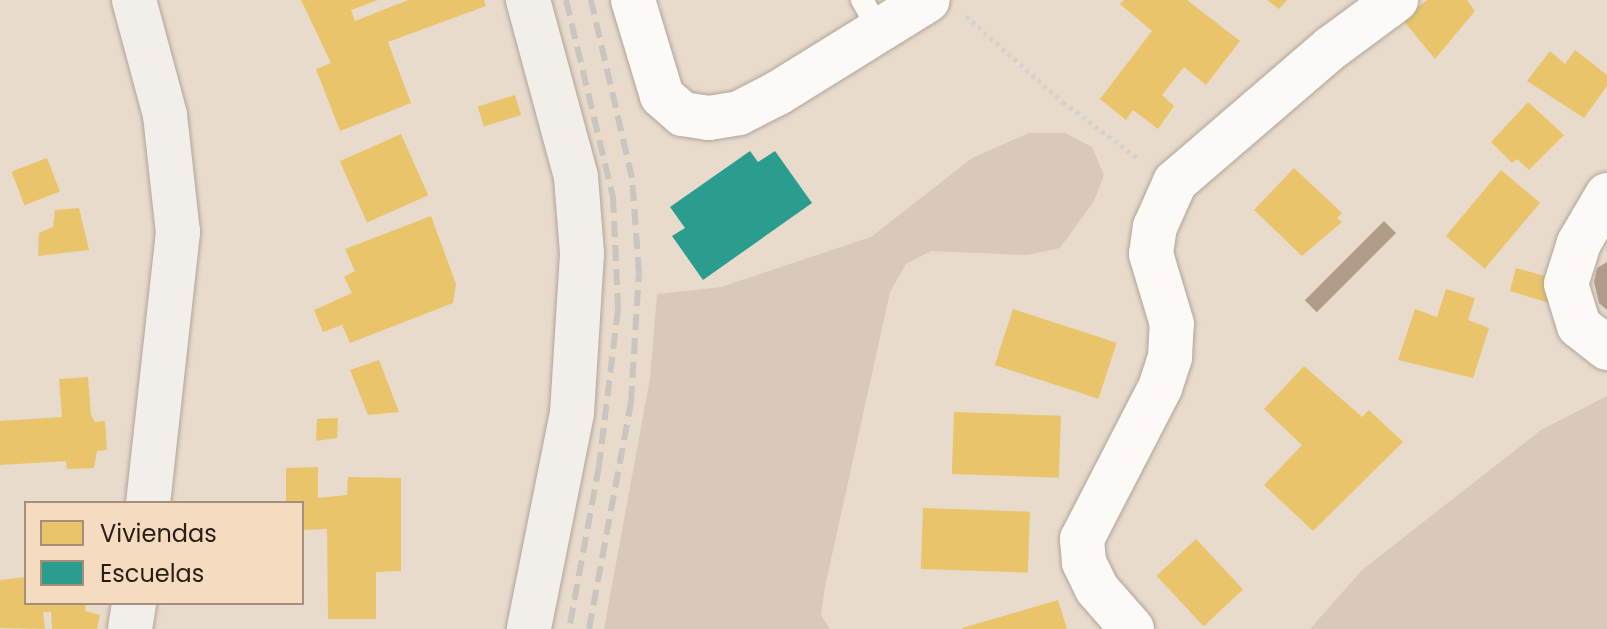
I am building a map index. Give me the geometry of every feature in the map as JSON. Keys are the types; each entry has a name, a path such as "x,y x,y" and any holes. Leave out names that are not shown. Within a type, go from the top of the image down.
{"main road":[{"path":"134,0 165,115 178,232 148,501"},
{"path":"528,0 576,177 582,254 572,413 529,629"},
{"path":"130,629 134,605"}],"street":[{"path":"633,0 662,96 695,117 739,113 870,15 941,2"},
{"path":"1132,629 1097,589 1084,562 1082,539 1160,388 1170,357 1172,324 1151,254 1155,227 1175,182 1331,48 1396,0"},
{"path":"1607,195 1579,243 1566,284 1579,326 1607,348"}],"path":[{"path":"941,2 1063,102 1151,168"}],"shaded area":[{"path":"1029,133 1065,133 1092,147 1104,175 1094,201 1060,248 1027,255 931,251 906,264 890,292 825,587 821,615 830,629 604,629 650,378 657,294 721,287 871,237 972,158"},
{"path":"1384,221 1396,233 1317,312 1305,300"},
{"path":"1607,262 1607,310 1599,303 1594,282 1597,268"},
{"path":"1607,396 1607,629 1310,629 1362,570 1541,430"}],"building: Viviendas":[{"path":"301,0 378,0 351,10 355,21 408,0 484,0 486,6 388,42 411,103 340,131 316,69 331,63"},
{"path":"1124,0 1187,0 1240,41 1206,85 1184,67 1162,95 1174,106 1158,129 1133,110 1126,120 1100,99 1152,31 1120,4"},
{"path":"1267,0 1287,0 1279,9"},
{"path":"1427,0 1467,0 1475,11 1435,59 1402,19"},
{"path":"1575,50 1607,75 1607,86 1584,118 1527,81 1550,51 1565,64"},
{"path":"515,95 521,115 484,126 478,106"},
{"path":"1528,102 1564,135 1529,170 1517,159 1512,163 1491,142"},
{"path":"401,134 428,195 367,222 340,161"},
{"path":"47,158 60,192 24,205 12,172"},
{"path":"1294,168 1342,213 1337,218 1342,222 1302,256 1254,210"},
{"path":"1501,170 1540,203 1485,269 1446,236"},
{"path":"79,208 89,250 38,256 39,233 53,227 55,210"},
{"path":"431,216 456,284 453,303 350,343 342,325 323,332 314,310 352,293 344,277 355,271 345,249"},
{"path":"1516,268 1549,277 1549,303 1510,291"},
{"path":"1446,289 1475,298 1468,320 1489,328 1473,378 1398,360 1415,309 1437,317"},
{"path":"1013,309 1117,343 1098,399 995,365"},
{"path":"379,360 399,412 368,415 350,370"},
{"path":"1304,366 1362,417 1369,410 1403,442 1313,531 1264,485 1302,445 1264,409"},
{"path":"88,377 91,415 95,422 105,421 106,434 107,450 97,451 94,468 67,469 66,461 0,465 0,421 62,417 59,379"},
{"path":"954,412 1061,416 1059,478 952,474"},
{"path":"338,418 337,438 316,441 317,419"},
{"path":"318,467 318,498 347,495 348,477 401,478 401,571 376,572 376,619 328,619 327,529 304,530 304,501 286,501 286,468"},
{"path":"923,508 1030,512 1028,573 921,569"},
{"path":"1196,539 1243,589 1204,626 1157,576"},
{"path":"24,577 24,605 86,605 85,611 100,615 97,629 52,629 51,612 43,612 45,629 0,628 0,580"},
{"path":"1058,600 1067,629 962,629 962,628"}],"building: Escuelas":[{"path":"750,151 758,162 775,151 812,203 703,280 672,236 685,228 670,207"}],"railway":[{"path":"566,0 613,197 618,309 599,466 569,629"},
{"path":"589,629 631,402 639,273 632,178 591,0"}]}
